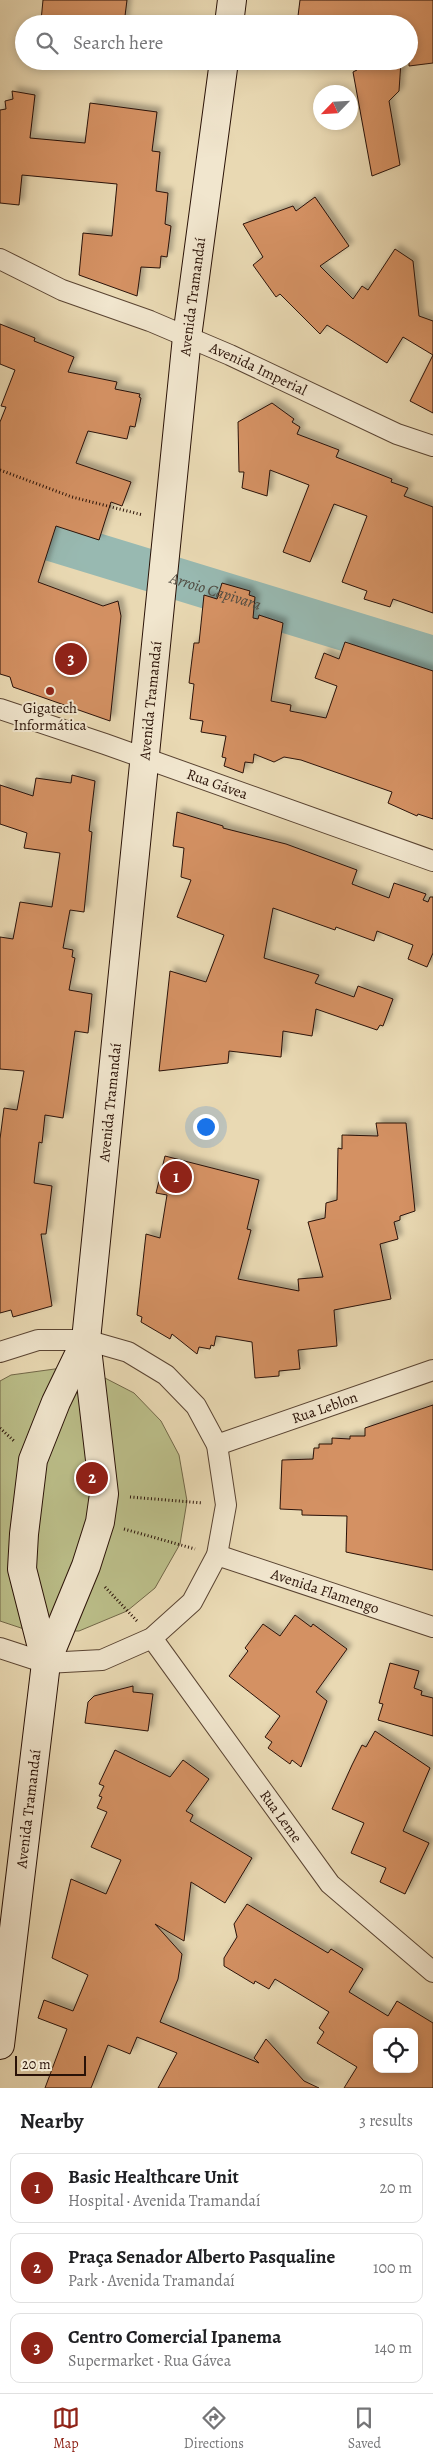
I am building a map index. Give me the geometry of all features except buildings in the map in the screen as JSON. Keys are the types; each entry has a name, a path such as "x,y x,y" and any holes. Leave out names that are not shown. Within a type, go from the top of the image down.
{"main road":[{"path":"230,15 232,0"},
{"name":"Avenida Tramandaí","path":"0,2045 46,1663 86,1566 100,1522 104,1494 86,1340 187,337 223,70"},
{"name":"Avenida Tramandaí","path":"46,1663 22,1569 24,1534 33,1460 56,1402 86,1340"},
{"path":"56,1402 62,1397 76,1394 88,1402 96,1415"},
{"path":"26,1587 37,1598 50,1603 66,1600 75,1593"}],"street":[{"name":"Avenida Imperial","path":"0,259 62,290 230,355 397,434 433,446"},
{"name":"Rua Gávea","path":"0,709 433,861"},
{"path":"0,1352 38,1340 86,1340 128,1352 166,1374 196,1406 217,1446 226,1505 217,1555 192,1602 152,1638 102,1660 46,1663 0,1648"},
{"name":"Rua Leblon","path":"217,1446 433,1370"},
{"name":"Avenida Flamengo","path":"217,1555 433,1628"},
{"name":"Rua Leme","path":"152,1638 330,1884 433,1972"}],"path":[{"path":"0,470 72,497 168,522"},
{"path":"104,1494 226,1505"},
{"path":"100,1522 217,1555"},
{"path":"86,1566 152,1638"}],"green space":[{"path":"62,1368 103,1377 134,1393 161,1421 179,1455 187,1501 180,1544 155,1588 127,1611 79,1631 30,1631 0,1621 0,1381 11,1375"}],"waterway":[{"name":"Arroio Capivara","path":"0,523 433,657"}],"place":[{"name":"Centro Comercial Ipanema","path":"71,659"},
{"name":"Gigatech Informática","path":"50,691"},
{"name":"Basic Healthcare Unit","path":"176,1177"},
{"name":"Praça Senador Alberto Pasqualine","path":"92,1478"}]}
